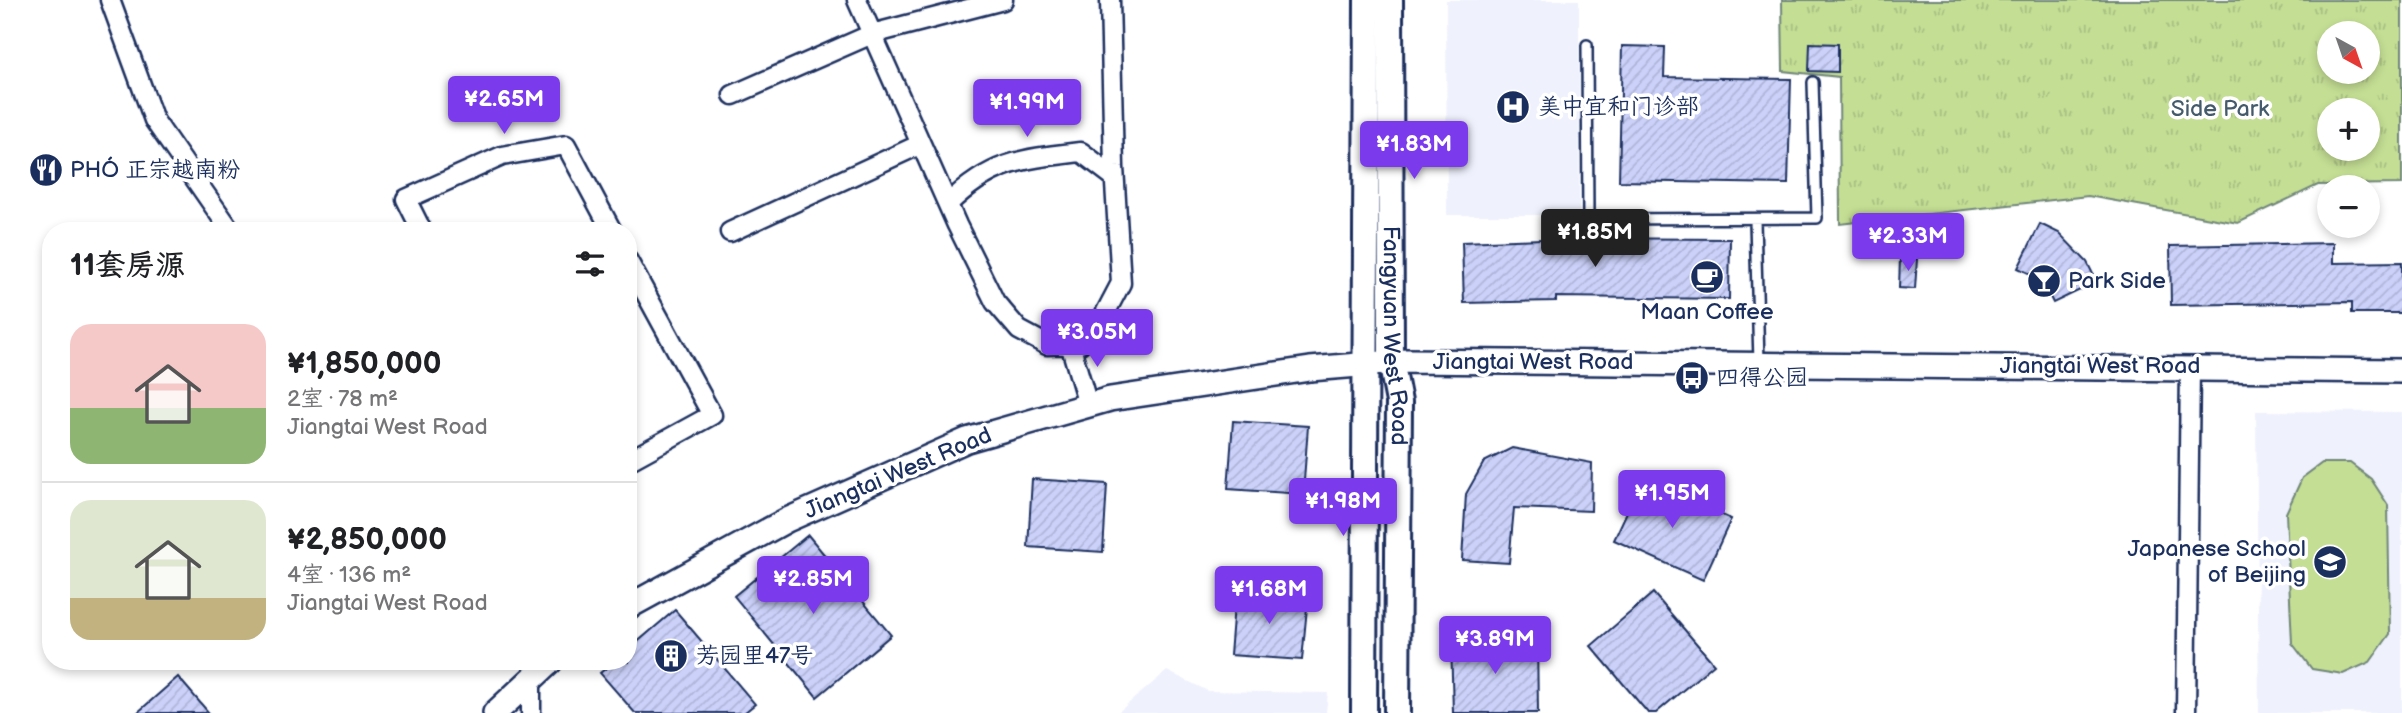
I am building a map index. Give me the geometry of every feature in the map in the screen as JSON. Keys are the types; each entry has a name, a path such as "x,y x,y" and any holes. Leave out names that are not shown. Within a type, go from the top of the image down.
{"main road":[{"name":"Fangyuan West Road","path":"1367,0 1380,362 1399,402 1396,713"},
{"name":"Fangyuan West Road","path":"1364,713 1380,362 1390,0"}],"street":[{"path":"110,0 154,120 225,222"},
{"path":"857,0 995,302 1019,330 1047,345 1080,344 1100,323 1121,283 1114,177 1110,0"},
{"path":"733,95 872,34 1000,0"},
{"path":"730,232 921,144"},
{"path":"418,222 406,199 502,156 566,145 607,222"},
{"path":"948,204 971,181 1017,159 1081,152 1114,177"},
{"path":"637,278 712,415 637,456"},
{"path":"1070,344 1088,405"},
{"name":"Jiangtai West Road","path":"637,602 787,520 967,440 1110,399 1380,362 2190,367 2402,371"},
{"path":"2186,713 2190,367"},
{"path":"495,713 540,670"},
{"path":"531,678 531,713"}],"lane":[{"path":"1587,45 1588,219 1755,221 1817,218 1813,82"},
{"path":"1755,221 1759,364"}],"shaded area":[{"name":"美中宜和门诊部","path":"1446,0 1579,0 1579,215 1447,215"},
{"name":"Japanese School of Beijing","path":"2256,411 2402,412 2402,713 2259,713"},
{"path":"1167,671 1208,691 1328,693 1326,713 1117,713"}],"green space":[{"name":"Side Park","path":"1782,0 2402,0 2402,184 2380,184 2380,175 2317,175 2317,185 2238,223 2088,196 1840,224 1839,77 1783,71"},
{"path":"2322,463 2350,463 2371,479 2388,505 2390,634 2370,662 2343,674 2312,669 2292,643 2286,513 2302,478"}],"building":[{"path":"1810,43 1838,44 1838,72 1809,71"},
{"path":"1622,46 1665,47 1664,77 1791,79 1788,184 1619,181"},
{"path":"2040,224 2059,233 2087,262 2097,282 2053,303 2045,287 2035,276 2018,268"},
{"path":"1568,238 1730,239 1729,299 1556,297 1556,301 1464,303 1462,242"},
{"path":"2333,243 2333,263 2402,262 2402,313 2352,313 2352,302 2171,305 2170,246"},
{"path":"1900,258 1917,259 1915,289 1899,288"},
{"path":"1233,421 1308,426 1303,494 1228,489"},
{"path":"1512,448 1592,463 1591,511 1514,508 1509,563 1462,560 1466,494 1484,462"},
{"path":"1032,479 1107,484 1103,552 1028,547"},
{"path":"1642,479 1731,519 1703,580 1614,540"},
{"path":"808,535 891,635 817,697 734,596"},
{"path":"1235,592 1308,597 1302,660 1230,655"},
{"path":"1653,593 1714,664 1656,713 1648,713 1591,646"},
{"name":"芳园里47号","path":"675,610 755,704 744,713 635,713 600,673 604,670 637,670 637,642"},
{"path":"1537,638 1538,713 1453,713 1451,640"},
{"path":"178,677 209,713 137,713"}],"place":[{"name":"美中宜和门诊部","path":"1513,107"},
{"name":"PHÓ 正宗越南粉","path":"46,170"},
{"name":"Maan Coffee","path":"1707,277"},
{"name":"Park Side","path":"2044,281"},
{"name":"四得公园","path":"1692,378"},
{"name":"Japanese School of Beijing","path":"2330,562"},
{"name":"芳园里47号","path":"671,656"}]}
